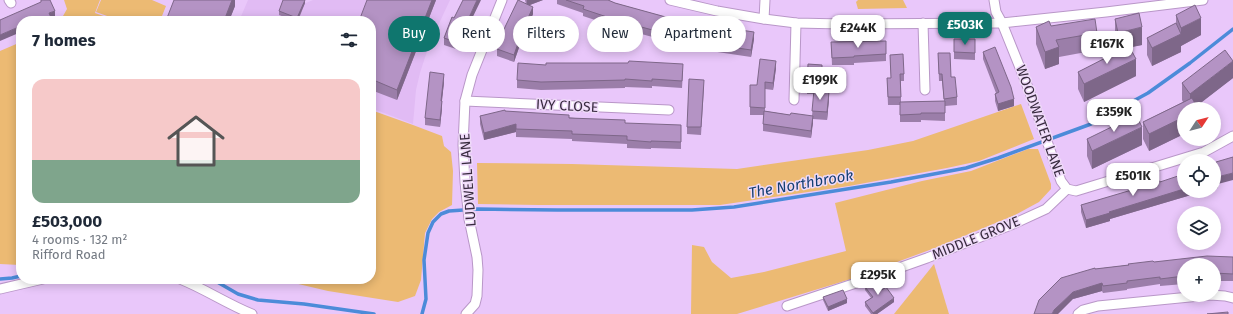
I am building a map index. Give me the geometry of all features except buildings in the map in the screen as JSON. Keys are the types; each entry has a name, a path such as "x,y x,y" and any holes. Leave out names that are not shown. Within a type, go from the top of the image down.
{"street":[{"name":"LUDWELL LANE","path":"466,314 475,304 478,296 478,270 467,201 463,145 465,101 472,75 502,0"},
{"path":"670,0 717,11 764,19 842,24 1002,23 1203,0"},
{"path":"764,19 765,0"},
{"name":"WOODWATER LANE","path":"994,0 996,12 1030,90 1061,181 1067,189 1076,191 1204,152 1233,136"},
{"path":"794,100 796,22"},
{"path":"923,23 925,90"},
{"name":"IVY CLOSE","path":"465,101 669,110"},
{"name":"MIDDLE GROVE","path":"787,306 872,278 1011,225 1046,209 1067,189"},
{"path":"0,289 22,284"},
{"path":"194,284 229,304 252,314"},
{"path":"1078,314 1083,310 1098,306 1210,295 1233,298"}],"shaded area":[{"path":"64,0 100,0 95,13 104,16 63,16 67,9"},
{"path":"101,0 152,0 166,6 162,16 107,16 96,12"},
{"path":"248,0 299,0 306,3 313,0 450,0 440,21 440,16 388,16 388,52 427,52 416,90 413,124 376,110 376,16 241,16"},
{"path":"858,0 903,0 907,8 858,9 856,2"},
{"path":"16,44 16,265 0,264 0,51"},
{"path":"1021,104 1034,139 979,161 947,168 849,186 720,205 478,204 477,163 737,169 868,150 913,141"},
{"path":"376,112 442,136 444,146 451,152 453,171 452,205 439,212 432,219 425,233 421,280 415,296 398,302 328,291 298,284 376,284"},
{"path":"1028,149 1038,149 1051,184 1051,189 1039,202 1015,215 935,248 851,279 737,314 691,314 692,245 704,247 712,262 731,278 764,272 846,251 835,203 922,181 971,171"},
{"path":"934,264 949,314 894,314"}],"waterway":[{"name":"The Northbrook","path":"422,314 426,299 424,260 428,233 433,222 441,214 449,211 478,209 692,210 734,207 891,182 966,168 1091,124 1148,93 1190,63 1233,29"},
{"name":"The Northbrook","path":"0,279 16,277"},
{"name":"The Northbrook","path":"221,284 238,294 258,300 304,304 374,314"}]}
